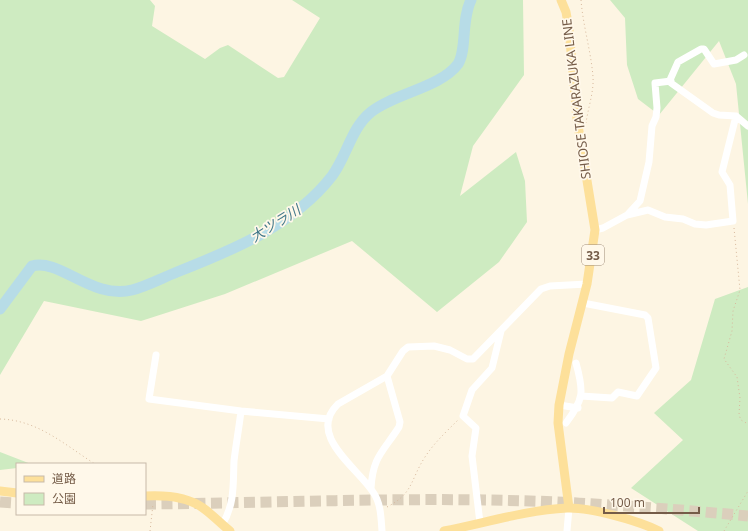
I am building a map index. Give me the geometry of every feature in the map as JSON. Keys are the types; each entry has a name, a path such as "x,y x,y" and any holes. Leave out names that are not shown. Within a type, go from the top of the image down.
{"main road":[{"name":"SHIOSE TAKARAZUKA LINE","path":"560,0 566,12 569,29 578,132 595,230 588,284 569,354 559,405 558,429 569,508"},
{"path":"0,491 16,493"},
{"path":"149,495 186,500 202,507 230,531"},
{"path":"444,531 539,511 569,508 608,515 647,525 659,531"}],"street":[{"path":"671,81 678,62 701,48 704,49 714,64 736,60 744,55"},
{"path":"627,215 640,201 649,162 652,126 656,117 657,108 655,83 671,81 713,113 719,115 736,116 748,126"},
{"path":"595,230 603,228 627,215 648,210 665,217 683,219 695,224 706,225 733,221 730,185 722,172 736,116"},
{"path":"382,531 380,510 371,488 332,442 329,434 329,419 338,404 387,376 403,351 408,347 434,346 450,350 467,359 473,359 541,289 550,286 588,284"},
{"path":"581,396 612,398 618,392 637,396 656,368 648,318 645,315 583,303"},
{"path":"480,524 472,456 476,428 463,416 472,390 492,368 498,351 501,330"},
{"path":"156,355 149,399 241,411 329,419"},
{"path":"566,423 578,408 581,396 582,383 576,363"},
{"path":"371,488 372,476 378,455 399,427 400,422 387,376"},
{"path":"559,405 578,408"},
{"path":"222,525 229,514 234,485 234,462 241,411"},
{"path":"567,531 569,508"}],"path":[{"path":"578,132 586,124 588,106 593,91 593,78 581,0"},
{"path":"733,221 740,290 733,312 732,331 724,360 737,378 740,398 739,415 741,420 748,424"},
{"path":"380,510 395,503 408,491 424,458 463,416"},
{"path":"0,419 26,423 43,430 63,441 94,463"},
{"path":"724,531 748,491"},
{"path":"149,495 150,531"}],"green space":[{"path":"0,0 150,0 155,6 152,26 205,59 220,48 228,45 278,78 284,77 320,18 292,0 523,0 524,75 473,146 460,196 516,152 525,181 527,222 499,262 437,312 352,241 225,294 141,321 44,301 0,375"},
{"path":"610,0 748,0 748,204 736,84 719,41 659,115 638,99 627,65 625,18"},
{"path":"748,287 748,531 698,531 631,488 683,440 654,413 691,380 715,299"},
{"path":"0,452 28,463 16,463 16,468 0,470"}],"waterway":[{"name":"大ツラ川","path":"0,309 32,266 43,265 54,268 90,285 103,289 117,292 132,290 220,255 281,222 300,209 332,176 342,160 354,134 364,119 371,112 381,105 440,79 458,64 461,58 466,16 471,0"}],"tunnel":[{"path":"146,504 506,500 605,505 748,516"},
{"path":"0,502 16,503"}]}
